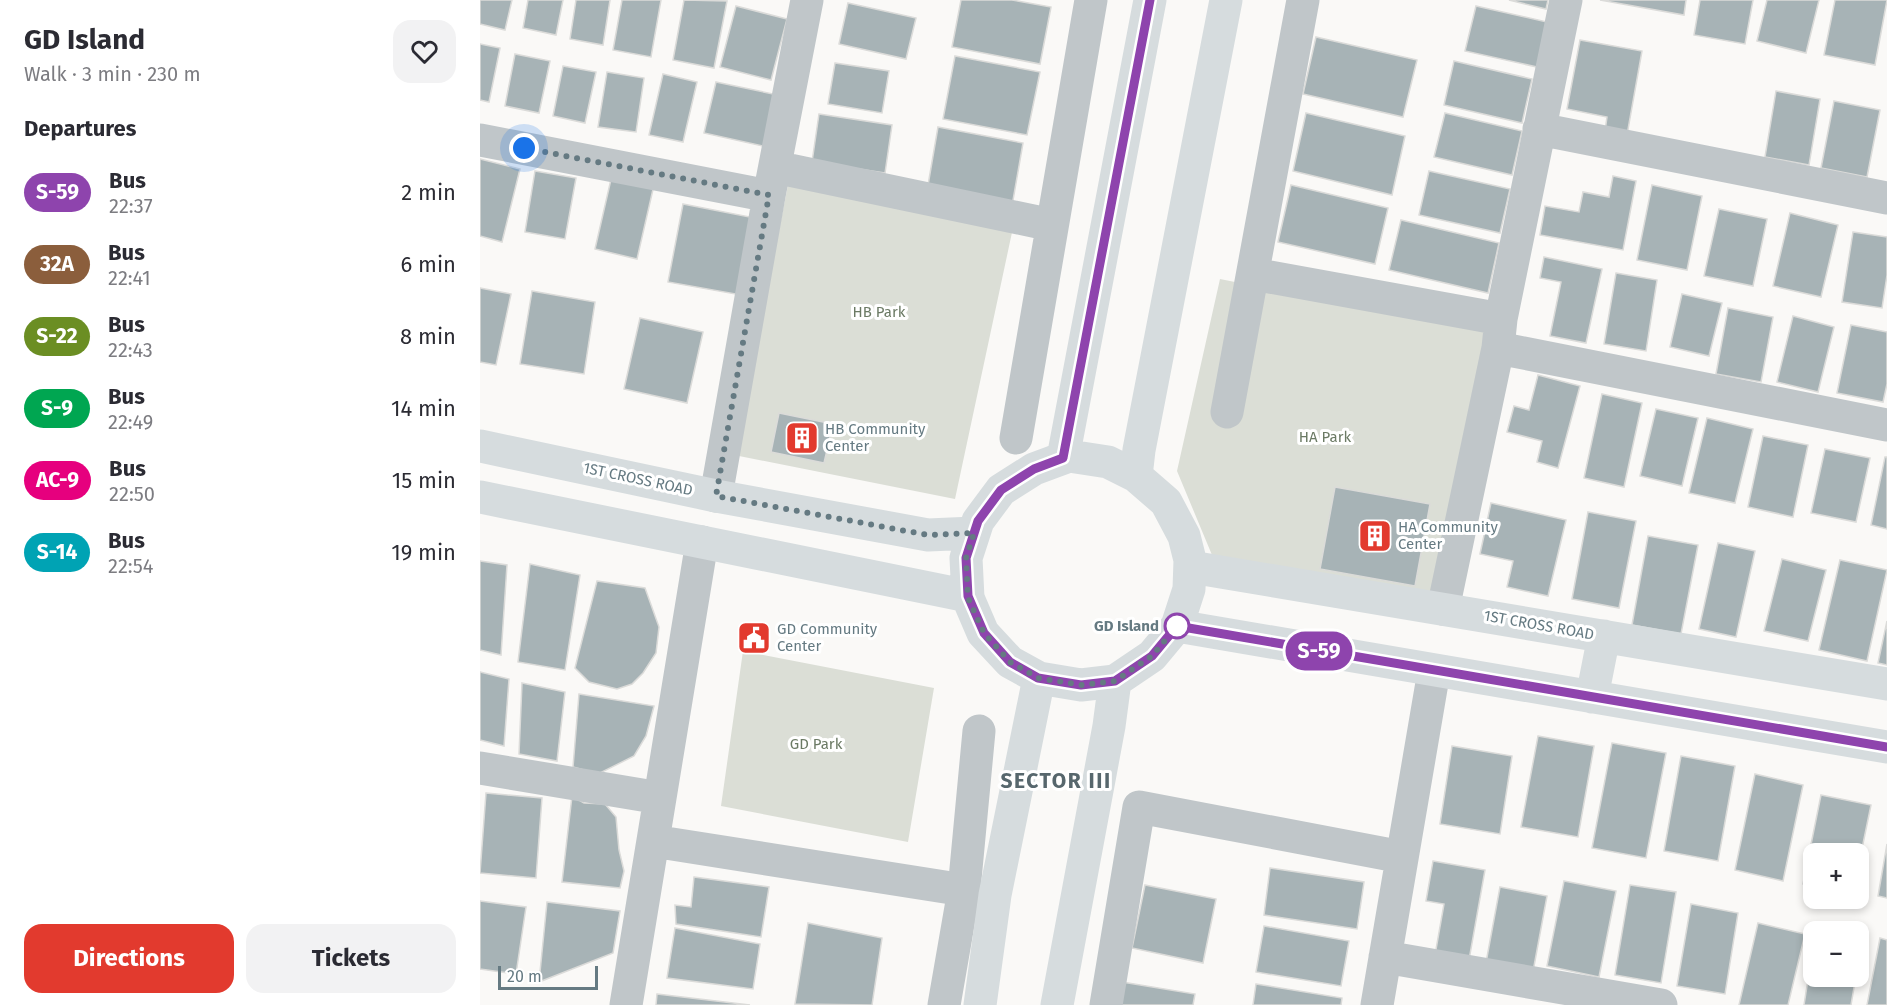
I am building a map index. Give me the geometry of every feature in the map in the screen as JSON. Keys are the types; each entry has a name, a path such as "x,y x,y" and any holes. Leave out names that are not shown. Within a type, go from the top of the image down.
{"street":[{"path":"716,496 805,0"},
{"path":"1016,438 1091,0"},
{"path":"1063,458 1150,0"},
{"path":"1136,477 1138,450 1226,0"},
{"path":"1227,412 1303,0"},
{"path":"1443,609 1566,0"},
{"path":"1539,129 1887,198"},
{"path":"480,140 772,181 1052,225"},
{"path":"1253,274 1887,425"},
{"name":"1ST CROSS ROAD","path":"480,446 716,496 928,535 974,533"},
{"path":"519,505 526,456"},
{"path":"1069,456 1108,462 1136,477 1166,502 1184,536 1191,567 1189,589 1177,626 1152,656 1115,681 1081,685 1038,678 1010,662 984,633 968,596 966,558 978,521 1001,490 1034,469 1063,458 1069,456"},
{"path":"480,497 968,596"},
{"path":"626,1005 702,542"},
{"name":"1ST CROSS ROAD","path":"1191,567 1887,684"},
{"path":"1177,626 1887,747"},
{"path":"1593,697 1604,636"},
{"path":"1377,1005 1434,670"},
{"path":"980,1005 995,895 1038,678"},
{"path":"1058,1005 1109,726 1115,681"},
{"path":"944,1005 964,890 979,731"},
{"path":"480,768 660,798"},
{"path":"1106,1005 1139,807 1402,857"},
{"path":"652,841 964,890"},
{"path":"1385,957 1661,1005"}],"green space":[{"name":"HB Park","path":"790,175 1014,223 955,499 734,455"},
{"name":"HA Park","path":"1220,279 1490,333 1436,594 1212,555 1177,471"},
{"name":"GD Park","path":"743,651 934,688 908,842 721,806"}],"building":[{"path":"480,0 512,0 505,30 480,24"},
{"path":"528,0 563,0 556,35 523,28"},
{"path":"576,0 610,0 603,45 570,39"},
{"path":"622,0 661,0 651,57 613,50"},
{"path":"684,0 727,1 714,68 673,60"},
{"path":"961,0 1012,0 1051,7 1040,64 952,47"},
{"path":"1509,0 1548,0 1546,9"},
{"path":"1600,0 1686,0 1684,15"},
{"path":"1700,0 1753,0 1745,44 1694,35"},
{"path":"1767,0 1819,0 1806,53 1757,41"},
{"path":"1835,0 1887,0 1875,65 1824,55"},
{"path":"848,3 916,18 906,59 839,44"},
{"path":"736,6 787,19 771,80 720,67"},
{"path":"1476,6 1547,22 1537,67 1465,51"},
{"path":"1316,37 1417,60 1403,117 1303,94"},
{"path":"1580,40 1642,51 1627,135 1605,131 1607,117 1567,109"},
{"path":"480,44 500,48 489,102 480,100"},
{"path":"515,54 550,61 539,113 505,106"},
{"path":"955,56 1040,72 1027,135 943,119"},
{"path":"1454,61 1532,79 1522,123 1444,105"},
{"path":"835,63 889,71 882,113 828,104"},
{"path":"563,66 596,72 585,123 553,116"},
{"path":"607,72 644,78 636,132 598,127"},
{"path":"663,74 697,82 683,142 649,135"},
{"path":"716,82 778,95 767,147 704,133"},
{"path":"1776,91 1820,99 1809,165 1765,157"},
{"path":"1834,101 1880,110 1867,177 1821,168"},
{"path":"1306,113 1405,136 1392,195 1293,171"},
{"path":"1445,113 1522,131 1512,175 1434,157"},
{"path":"819,114 892,125 885,173 812,162"},
{"path":"938,127 1023,143 1012,206 927,191"},
{"path":"480,159 520,169 502,242 480,236"},
{"path":"535,171 576,178 565,239 525,232"},
{"path":"1429,171 1510,189 1500,233 1419,215"},
{"path":"612,175 654,185 637,259 595,249"},
{"path":"1613,176 1636,181 1623,250 1540,235 1545,206 1579,212 1583,192 1609,197"},
{"path":"1291,185 1388,208 1375,264 1278,242"},
{"path":"1652,185 1702,196 1687,270 1637,260"},
{"path":"683,204 755,218 741,295 668,282"},
{"path":"1719,209 1767,219 1753,286 1704,276"},
{"path":"1790,213 1838,225 1821,297 1773,286"},
{"path":"1401,220 1499,243 1488,293 1389,270"},
{"path":"1853,232 1887,237 1887,275 1882,308 1842,302"},
{"path":"1544,257 1602,269 1586,343 1550,336 1561,282 1540,278"},
{"path":"1616,273 1657,280 1646,351 1604,344"},
{"path":"480,288 511,294 496,365 480,362"},
{"path":"532,291 595,302 584,374 520,364"},
{"path":"1682,294 1722,303 1709,356 1670,347"},
{"path":"1728,308 1773,317 1761,382 1716,374"},
{"path":"1793,316 1834,327 1818,392 1777,382"},
{"path":"640,318 703,332 687,403 624,389"},
{"path":"1851,325 1887,332 1887,384 1883,402 1837,393"},
{"path":"1538,375 1580,386 1558,468 1537,462 1542,441 1507,432 1514,406 1529,410"},
{"path":"1602,394 1642,403 1624,487 1584,478"},
{"path":"1656,409 1698,418 1682,486 1640,476"},
{"name":"HB Community Center","path":"779,413 833,424 824,463 771,452"},
{"path":"1707,418 1753,429 1735,503 1689,493"},
{"path":"1763,436 1808,445 1793,517 1748,507"},
{"path":"1825,449 1870,458 1856,522 1811,513"},
{"path":"1885,457 1887,457 1887,529 1871,525"},
{"name":"HA Community Center","path":"1335,487 1430,504 1415,586 1320,569"},
{"path":"1491,503 1566,520 1548,596 1507,587 1513,561 1480,554"},
{"path":"1588,512 1636,521 1619,608 1572,599"},
{"path":"1648,536 1698,545 1681,634 1632,625"},
{"path":"1718,543 1755,551 1736,637 1699,629"},
{"path":"1782,559 1826,570 1808,641 1764,631"},
{"path":"1840,560 1887,570 1867,661 1819,650"},
{"path":"480,561 507,565 501,655 480,650"},
{"path":"530,564 580,575 565,670 518,662"},
{"path":"597,581 645,588 659,627 656,653 643,673 632,684 617,689 589,682 575,668"},
{"path":"1887,621 1887,665 1878,663"},
{"path":"480,672 509,679 504,746 480,740"},
{"path":"522,683 565,692 557,761 519,754"},
{"path":"579,694 654,706 646,736 634,756 598,774 573,767"},
{"path":"1538,736 1594,746 1578,837 1521,827"},
{"path":"1612,743 1666,753 1646,858 1592,848"},
{"path":"1452,746 1512,756 1500,834 1440,824"},
{"path":"1681,756 1735,766 1718,861 1664,851"},
{"path":"1755,774 1803,785 1783,881 1735,870"},
{"path":"486,793 542,798 536,878 480,873"},
{"path":"1821,795 1871,805 1863,843 1811,843"},
{"path":"572,796 584,803 605,804 616,817 619,850 624,871 620,888 562,882"},
{"path":"1887,844 1887,898 1878,896"},
{"path":"1433,861 1485,870 1469,960 1435,955 1444,904 1426,901"},
{"path":"1270,868 1364,882 1357,929 1264,915"},
{"path":"694,877 769,887 761,937 676,924 675,905 691,907"},
{"path":"1564,881 1616,891 1599,977 1547,966"},
{"path":"1145,885 1216,899 1203,963 1132,948"},
{"path":"1630,885 1676,892 1661,983 1615,975"},
{"path":"1500,887 1547,896 1532,977 1485,968"},
{"path":"480,901 526,907 516,974 480,969"},
{"path":"547,902 620,911 613,953 539,982"},
{"path":"1691,904 1738,913 1725,994 1677,986"},
{"path":"808,923 882,938 872,1005 795,1004"},
{"path":"1758,923 1803,934 1803,942 1788,1005 1739,1005"},
{"path":"1264,926 1349,941 1341,986 1256,972"},
{"path":"675,928 760,944 753,989 667,978"},
{"path":"1880,938 1887,940 1887,1005 1867,1005"},
{"path":"1122,982 1195,994 1193,1005 1118,1005"},
{"path":"1256,984 1342,998 1341,1005 1253,1005"},
{"path":"1807,987 1854,987 1851,1005 1804,1005"},
{"path":"657,994 750,1005 656,1005"}],"bus line":[{"name":"S-59","path":"1150,0 1063,458 1034,469 1001,490 978,521 966,558 968,598 984,633 1010,662 1045,680 1081,685 1115,681 1152,656 1177,626 1887,747"}],"place":[{"name":"HB Community Center","path":"802,438"},
{"name":"HA Community Center","path":"1375,536"},
{"name":"GD Island","path":"1177,626"},
{"name":"GD Community Center","path":"754,638"}],"district":[{"name":"SECTOR III","path":"1056,781"}],"route":[{"path":"524,148 769,195 716,496 928,535 974,533 966,558 968,598 984,633 1010,662 1038,678 1081,685 1115,681 1152,656 1177,626"}]}
